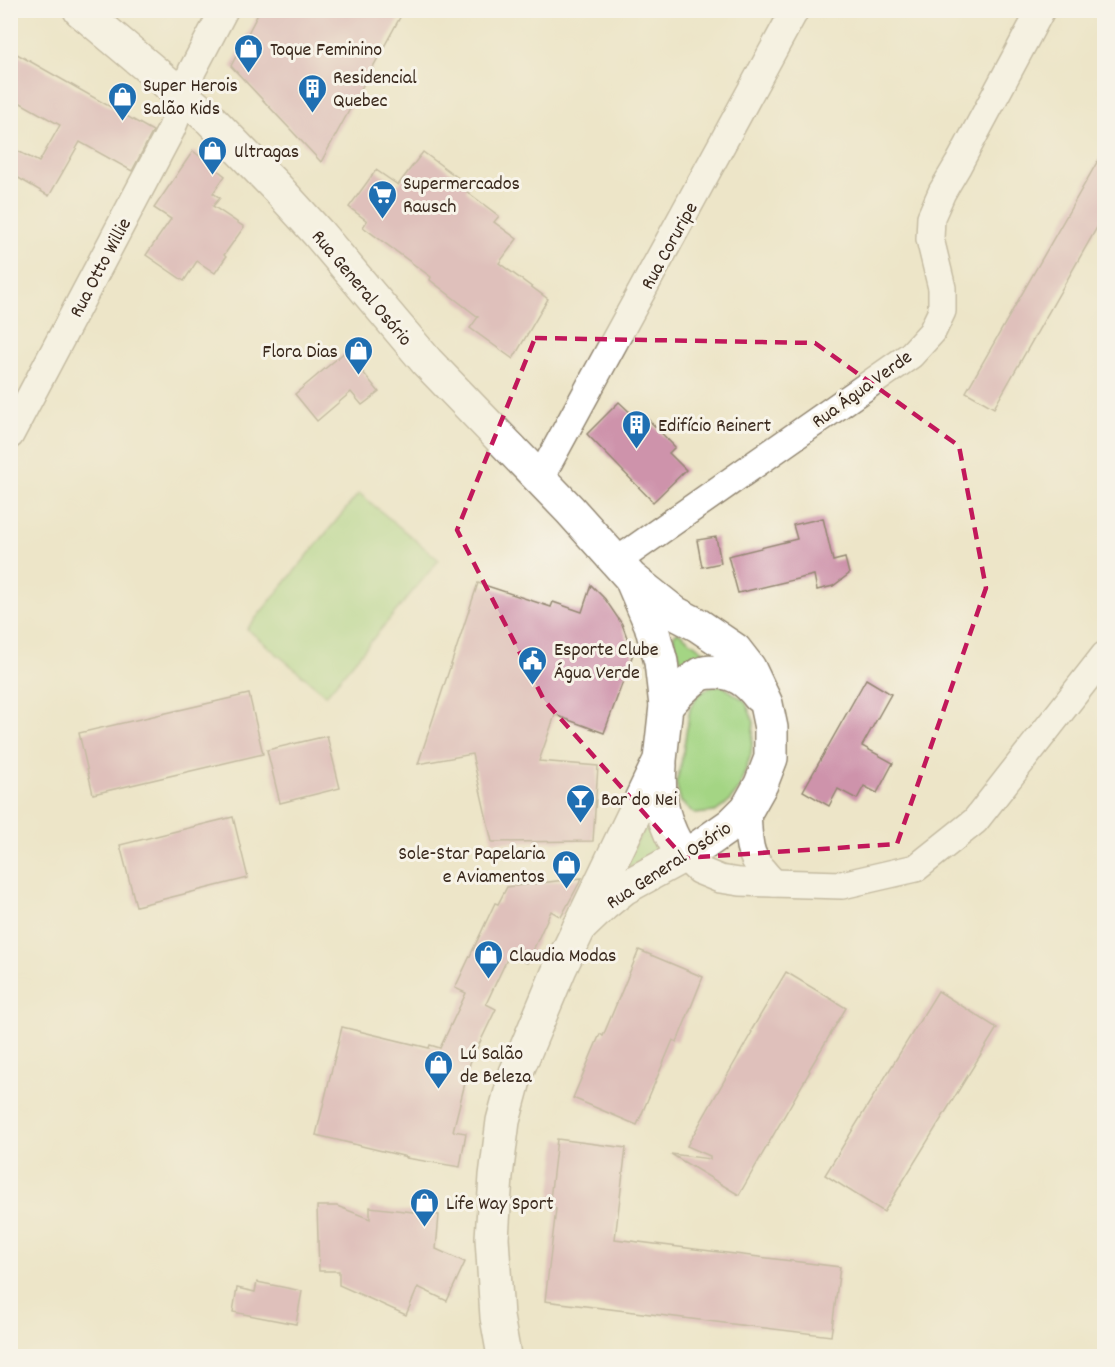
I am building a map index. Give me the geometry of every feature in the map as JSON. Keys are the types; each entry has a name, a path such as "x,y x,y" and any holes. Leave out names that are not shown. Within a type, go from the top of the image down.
{"main road":[{"name":"Rua General Osório","path":"80,10 210,119 318,233 427,362 510,450 540,478 624,569 654,598 735,651 749,668 766,704 771,728 771,758 762,784 747,809 716,836 624,888 603,904 579,928"},
{"name":"Rua General Osório","path":"504,1356 497,1317 492,1238 495,1176 503,1121 516,1073 560,968 660,760 666,706 661,662 651,625 624,569"},
{"path":"666,706 684,686 704,672 722,672 739,676 766,704"},
{"path":"660,760 658,780 663,813 682,856"},
{"path":"667,826 689,834 716,836"}],"street":[{"name":"Rua Otto Willie","path":"10,435 171,130 192,71 224,10"},
{"name":"Rua Coruripe","path":"540,478 795,10"},
{"name":"Rua Água Verde","path":"624,569 911,355 932,332 942,311 942,288 930,239 931,217 942,192 1041,10"},
{"path":"682,856 698,870 720,879 740,882 842,885 916,868 975,821 1104,656"},
{"path":"747,809 749,846 754,860 774,883"}],"highlighted area":[{"path":"535,338 815,343 959,446 986,588 897,844 684,858 544,700 457,530"}],"green space":[{"path":"359,493 439,560 326,695 247,629"},
{"path":"678,632 706,653 682,665 673,636"},
{"path":"721,685 745,701 754,722 751,754 739,789 728,803 715,812 695,814 681,802 676,783 690,709 697,696 710,687"},
{"path":"650,819 653,837 659,851 618,873"}],"building":[{"name":"Residencial Quebec","path":"260,10 404,10 321,162 231,66"},
{"path":"10,50 153,131 132,171 80,142 49,196 10,173 10,147 39,162 60,125 10,97"},
{"path":"1104,150 1104,215 994,408 966,392"},
{"path":"193,151 225,176 213,193 220,198 213,206 244,227 224,255 226,257 215,273 197,261 184,281 146,255 171,219 154,208"},
{"path":"423,152 469,186 466,191 499,216 494,222 517,239 499,263 548,299 513,359 470,328 478,317 430,280 431,277 363,227 367,221 349,207 376,170 398,185"},
{"path":"346,351 379,392 362,405 351,392 317,421 295,394"},
{"name":"Edifício Reinert","path":"619,402 636,418 642,413 675,447 669,453 686,470 653,502 587,434"},
{"path":"823,518 833,561 845,558 849,574 833,586 817,590 814,575 738,593 728,556 797,539 793,525"},
{"path":"716,537 721,563 702,567 697,540"},
{"name":"Esporte Clube Água Verde","path":"478,583 551,607 553,602 582,612 591,585 605,599 622,624 633,654 604,733 555,715 539,761 598,766 593,841 492,842 472,754 418,764"},
{"path":"866,679 891,694 862,746 893,763 877,793 864,786 857,799 838,789 829,806 803,791"},
{"path":"249,694 263,754 93,794 79,733"},
{"path":"327,736 340,788 280,803 267,750"},
{"path":"233,817 248,878 136,906 120,845"},
{"path":"582,878 561,917 551,911 527,963 509,955 486,1004 496,1009 470,1063 453,1131 466,1133 460,1167 406,1158 316,1135 342,1027 429,1048 430,1045 440,1048 466,993 455,988 495,903 498,904 507,887"},
{"path":"639,950 703,977 677,1042 673,1040 637,1125 573,1098 600,1034 603,1036"},
{"path":"786,972 846,1008 739,1195 671,1154 710,1159 710,1156 687,1146"},
{"path":"938,991 997,1028 884,1212 825,1175"},
{"path":"557,1139 626,1148 615,1239 840,1267 831,1336 545,1301 556,1209 549,1208"},
{"path":"317,1206 337,1206 370,1219 370,1207 439,1215 436,1249 465,1262 447,1301 418,1287 406,1315 339,1285 339,1271 319,1271"},
{"path":"257,1282 302,1291 296,1324 233,1312 237,1288 255,1292"}],"place":[{"name":"Toque Feminino","path":"249,74"},
{"name":"Residencial Quebec","path":"312,114"},
{"name":"Super Herois Salão Kids","path":"122,122"},
{"name":"Ultragas","path":"213,176"},
{"name":"Supermercados Rausch","path":"382,220"},
{"name":"Flora Dias","path":"359,376"},
{"name":"Edifício Reinert","path":"637,450"},
{"name":"Esporte Clube Água Verde","path":"533,686"},
{"name":"Bar do Nei","path":"580,824"},
{"name":"Sole-Star Papelaria e Aviamentos","path":"566,890"},
{"name":"Claudia Modas","path":"488,980"},
{"name":"Lú Salão de Beleza","path":"439,1090"},
{"name":"Life Way Sport","path":"425,1228"}]}
